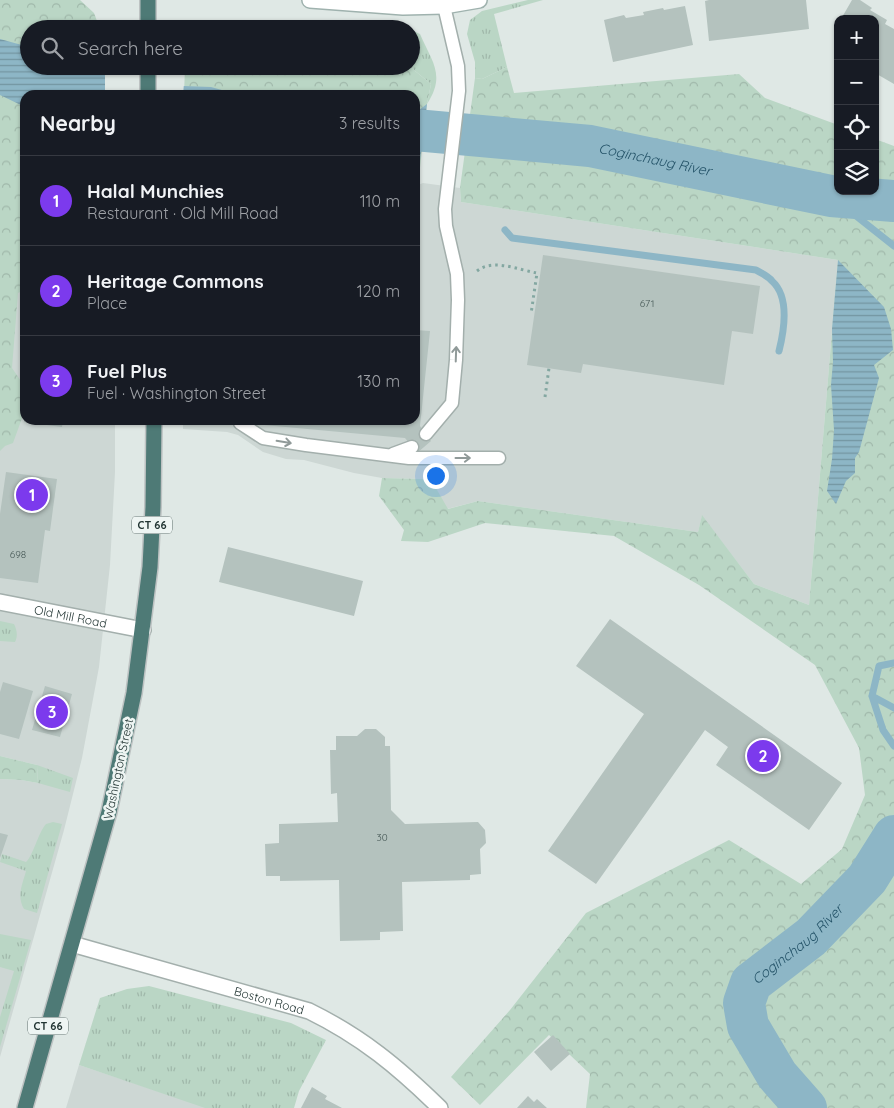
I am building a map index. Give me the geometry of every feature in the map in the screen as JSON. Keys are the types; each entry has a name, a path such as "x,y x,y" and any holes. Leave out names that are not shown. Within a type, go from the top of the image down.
{"highway":[{"path":"148,0 148,20"},
{"path":"148,75 148,90"},
{"name":"Washington Street","path":"24,1108 96,863 117,777 134,693 150,567 153,515 154,425"}],"street":[{"path":"310,0 403,7 444,6 479,0"},
{"name":"Old Mill Road","path":"0,602 143,630"},
{"name":"Boston Road","path":"72,944 309,1011 337,1024 387,1058 440,1108"}],"lane":[{"path":"426,434 452,403 456,360 457,274 445,218 459,90 458,66 444,6"},
{"path":"243,425 264,438 306,445 409,458 499,458"},
{"path":"388,455 402,452 412,447"}],"path":[{"path":"477,271 482,267 496,265 538,274 531,314"},
{"path":"545,397 549,368"}],"shaded area":[{"path":"420,184 460,188 461,202 838,260 809,605 754,584 702,516 698,532 478,501 447,509 432,481 382,478 304,460 286,459 263,452 238,435 227,432 183,429 183,425 420,425"},
{"path":"20,291 20,425 115,425 115,472 110,565 99,667 82,758 64,830 0,1057 0,779 38,783 37,765 0,756 0,329"},
{"path":"79,1065 208,1108 66,1108"}],"green space":[{"path":"0,0 80,0 94,13 97,20 20,20 20,75 28,75 26,90 20,90 20,292 18,293 12,368 20,380 20,424 13,443 5,446 0,451"},
{"path":"528,0 543,0 494,14 507,67 482,79 475,78 475,62 467,34 470,20 482,11"},
{"path":"420,34 432,61 436,76 436,85 427,104 431,84 420,75"},
{"path":"507,67 514,93 739,74 765,98 834,124 834,195 879,195 879,140 894,146 894,1108 586,1108 590,1074 549,1035 480,1105 451,1077 510,1010 586,913 729,840 801,884 842,849 865,795 859,748 815,665 699,585 614,536 485,523 428,542 401,541 404,530 379,496 382,478 432,481 448,509 478,501 698,532 702,515 754,584 809,605 838,260 461,202 460,188 475,78 482,79"},
{"path":"185,75 420,75 431,84 420,168 420,90 184,90"},
{"path":"0,621 14,624 17,633 15,642 0,641"},
{"path":"0,756 37,765 38,783 0,779"},
{"path":"37,765 73,778 70,792 38,783"},
{"path":"53,822 62,824 37,913 24,909 22,904 21,890 26,871 0,862 2,854 26,862 43,828 46,824"},
{"path":"0,934 31,940 0,1047 0,1017 14,971 0,967"},
{"path":"149,986 291,1023 326,1040 299,1091 294,1108 205,1108 79,1065 100,998 127,989"}],"water":[{"path":"0,39 20,45 20,75 154,75 183,86 211,87 222,90 20,90 20,105 0,95"},
{"path":"427,104 420,160 420,109"},
{"path":"838,260 884,307 891,329 893,350 874,365 879,378 859,452 855,458 855,473 846,481 836,504 827,491 834,430 831,385 833,362 832,329"}],"pier":[{"path":"105,75 162,75 184,83 183,90 105,90"}],"building":[{"path":"806,0 809,29 709,41 705,1"},
{"path":"852,0 860,0 878,15 843,15"},
{"path":"685,6 693,45 613,62 604,20 624,15 626,18 644,15 643,12"},
{"path":"879,15 887,20 885,24 894,29 894,84 879,75"},
{"path":"543,255 760,286 753,334 732,331 724,385 583,364 581,373 527,365"},
{"path":"420,330 430,331 420,426 431,441 417,453 405,438 264,425 420,425"},
{"path":"6,472 57,479 50,531 45,530 38,583 0,578 0,514"},
{"path":"228,547 363,581 354,616 219,582"},
{"path":"610,619 842,783 809,830 716,765 728,747 705,730 596,884 548,851 644,714 576,666"},
{"path":"3,682 33,691 19,739 0,734 0,692"},
{"path":"45,686 72,694 60,737 32,730"},
{"path":"365,729 376,729 385,737 385,746 390,746 391,810 405,824 478,822 485,830 486,843 480,849 481,874 470,875 470,880 402,882 403,931 380,932 380,940 340,941 339,880 280,881 280,876 266,876 265,844 279,843 279,824 338,822 337,793 331,794 330,750 336,750 336,736 357,736"},
{"path":"0,833 8,835 0,858"},
{"path":"553,1035 570,1054 551,1071 534,1052"},
{"path":"312,1087 327,1096 325,1099 342,1108 301,1108"},
{"path":"528,1096 534,1102 537,1099 547,1108 517,1108"}],"waterway":[{"name":"Coginchaug River","path":"420,130 590,146 831,196 894,201"},
{"path":"831,196 894,246"},
{"path":"505,230 512,238 756,270 770,279 778,288 781,296 784,324 779,351"},
{"path":"894,663 879,666 872,696 883,730 894,746"},
{"path":"872,696 894,708"},
{"name":"Coginchaug River","path":"806,1108 777,1075 748,1026 744,1003 751,983 811,937 867,879 894,836"}],"place":[{"name":"Halal Munchies","path":"32,495"},
{"name":"Fuel Plus","path":"52,712"},
{"name":"Heritage Commons","path":"763,756"}]}
